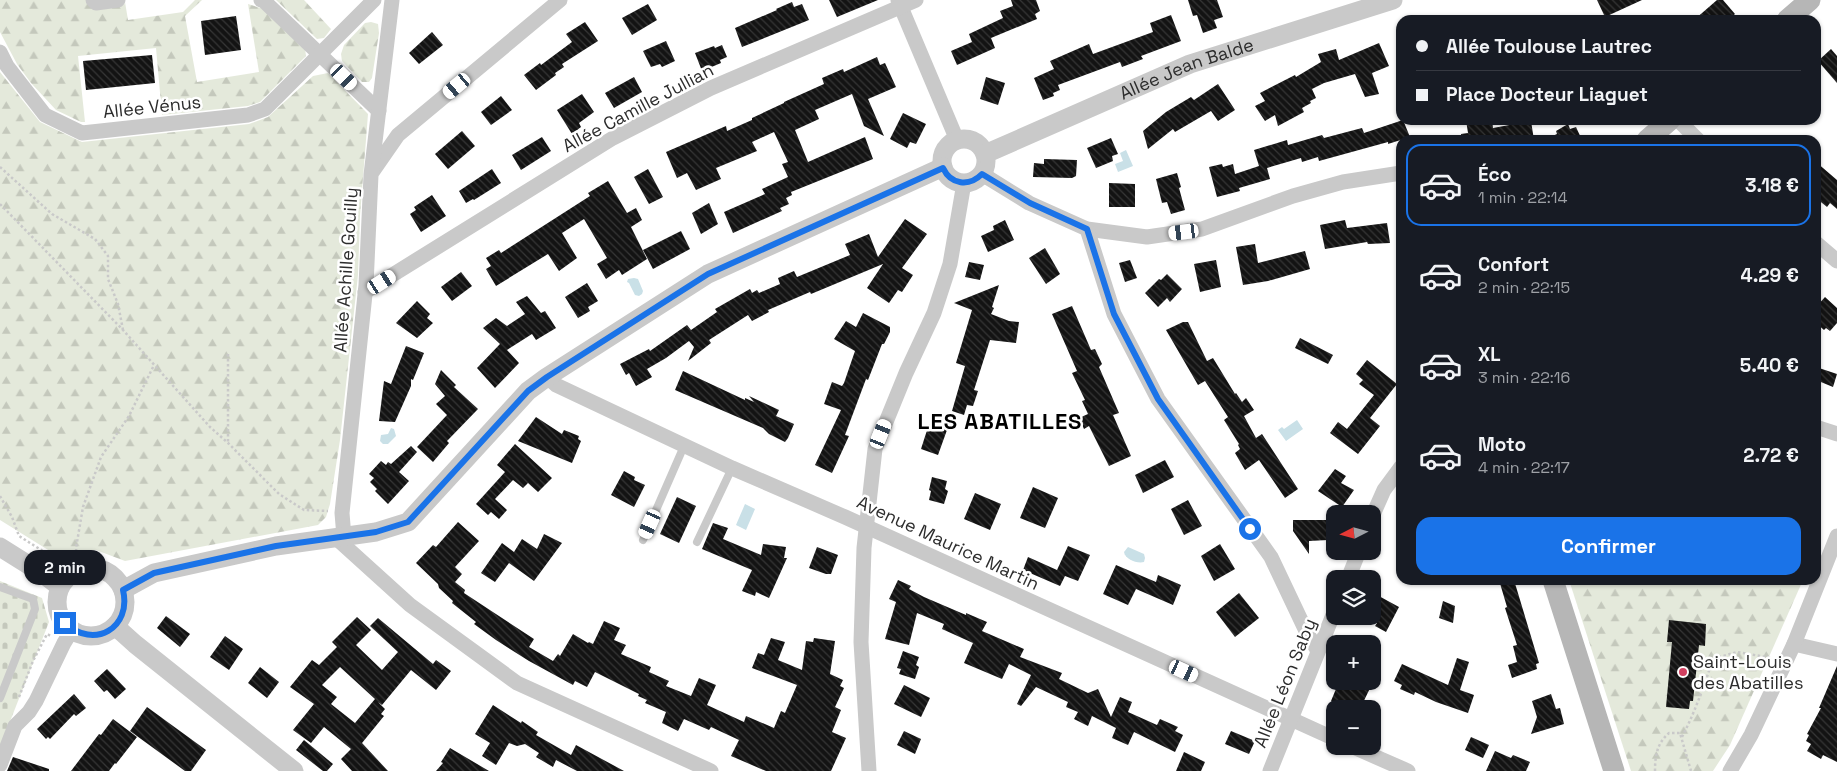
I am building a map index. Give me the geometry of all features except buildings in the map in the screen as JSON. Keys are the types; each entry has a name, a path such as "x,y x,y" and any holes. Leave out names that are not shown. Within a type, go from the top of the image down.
{"main road":[{"path":"1793,15 1810,0"},
{"path":"1653,135 1664,125"},
{"path":"1555,585 1614,771"}],"street":[{"path":"93,0 96,3 118,0"},
{"path":"261,0 321,54 379,111"},
{"name":"Allée Vénus","path":"0,52 7,66 45,115 82,133 248,115 265,108 374,0"},
{"path":"371,175 392,0"},
{"name":"Allée Achille Gouilly","path":"340,538 366,292 371,175 398,135 560,0"},
{"name":"Allée Camille Jullian","path":"366,292 613,138 711,88 899,3 916,0"},
{"name":"Allée Jean Balde","path":"985,154 1190,64 1393,0"},
{"path":"899,3 957,140"},
{"path":"1683,125 1693,135"},
{"path":"957,140 971,140 977,143 985,154 986,161 982,174 971,182 964,183 951,179 943,168 943,154 946,148 957,140"},
{"path":"123,590 154,573 276,546 376,532 408,522 528,391 547,377 708,274 943,168"},
{"path":"982,174 1030,203 1087,229 1147,236 1202,229 1293,196 1343,182 1396,174"},
{"path":"869,771 861,642 864,548 874,450 934,313 950,264 964,183"},
{"path":"1087,229 1114,314 1158,399 1270,557 1307,633 1318,651"},
{"path":"1821,247 1837,261"},
{"name":"Avenue Maurice Martin","path":"547,377 556,385 684,446 1326,735"},
{"path":"1821,429 1837,434"},
{"path":"1378,505 1384,490 1396,474"},
{"path":"1821,562 1837,536"},
{"path":"340,538 410,606 517,683 711,771"},
{"path":"0,547 44,574 60,587"},
{"path":"92,568 105,571 116,578 123,590 125,605 120,620 108,631 90,636 72,630 60,615 57,596 60,587 68,576 79,570 92,568"},
{"path":"1730,771 1750,735 1794,644 1813,585"},
{"name":"Allée Léon Saby","path":"1270,771 1329,625"},
{"path":"115,626 294,771"},
{"path":"0,765 15,726 29,712 36,701 72,630"},
{"path":"1794,644 1837,654"},
{"path":"1372,755 1408,771"}],"lane":[{"path":"643,540 684,446"},
{"path":"697,542 732,468"},
{"path":"0,586 32,599 35,609 4,679 0,698"}],"path":[{"path":"0,166 52,214 95,239 108,256 108,279 118,304 123,330"},
{"path":"0,204 123,330 210,427 279,494 304,510 342,512"},
{"path":"228,354 228,443"},
{"path":"0,496 12,517 19,536 57,560 77,562 76,548 83,508 101,457 128,416 154,365"},
{"path":"1682,737 1692,718 1713,659 1737,652 1786,661"},
{"path":"1655,771 1657,751 1662,739 1669,733 1680,733 1691,771"}],"green space":[{"path":"0,0 86,0 94,9 124,5 125,2 128,20 183,12 195,0 202,0 185,16 197,82 259,72 248,4 264,9 305,48 306,56 260,102 248,106 162,115 156,48 78,56 85,122 81,122 56,110 31,83 17,64 0,32"},
{"path":"276,0 304,0 331,29 324,38 317,39"},
{"path":"365,23 378,24 379,33 372,78 369,82 362,82 342,61 341,54 344,45"},
{"path":"0,72 40,122 82,142 249,124 268,117 313,76 328,73 368,114 360,216 358,275 340,440 330,504 326,517 318,525 125,561 96,550 61,558 0,520"},
{"path":"0,581 42,598 49,622 0,747"},
{"path":"1571,585 1801,585 1730,745 1713,771 1631,771"}],"water":[{"path":"1126,150 1133,166 1118,172 1115,164 1123,161 1120,153"},
{"path":"628,279 638,279 643,291 639,296 635,295 627,282"},
{"path":"1297,420 1303,429 1286,441 1278,430 1282,427 1284,429"},
{"path":"391,428 394,429 396,436 388,444 383,444 380,441 381,435 388,434"},
{"path":"745,504 755,509 746,530 736,525"},
{"path":"1128,547 1144,554 1144,562 1135,562 1129,559 1124,552"}],"place":[{"name":"Saint-Louis des Abatilles","path":"1683,672"}],"district":[{"name":"LES ABATILLES","path":"1000,421"}],"route":[{"path":"65,623 72,630 90,636 108,631 120,620 123,612 125,605 123,590 154,573 276,546 376,532 408,522 528,391 547,377 708,274 943,168 951,179 957,182 971,182 982,174 1030,203 1087,229 1114,314 1158,399 1250,529"}]}
